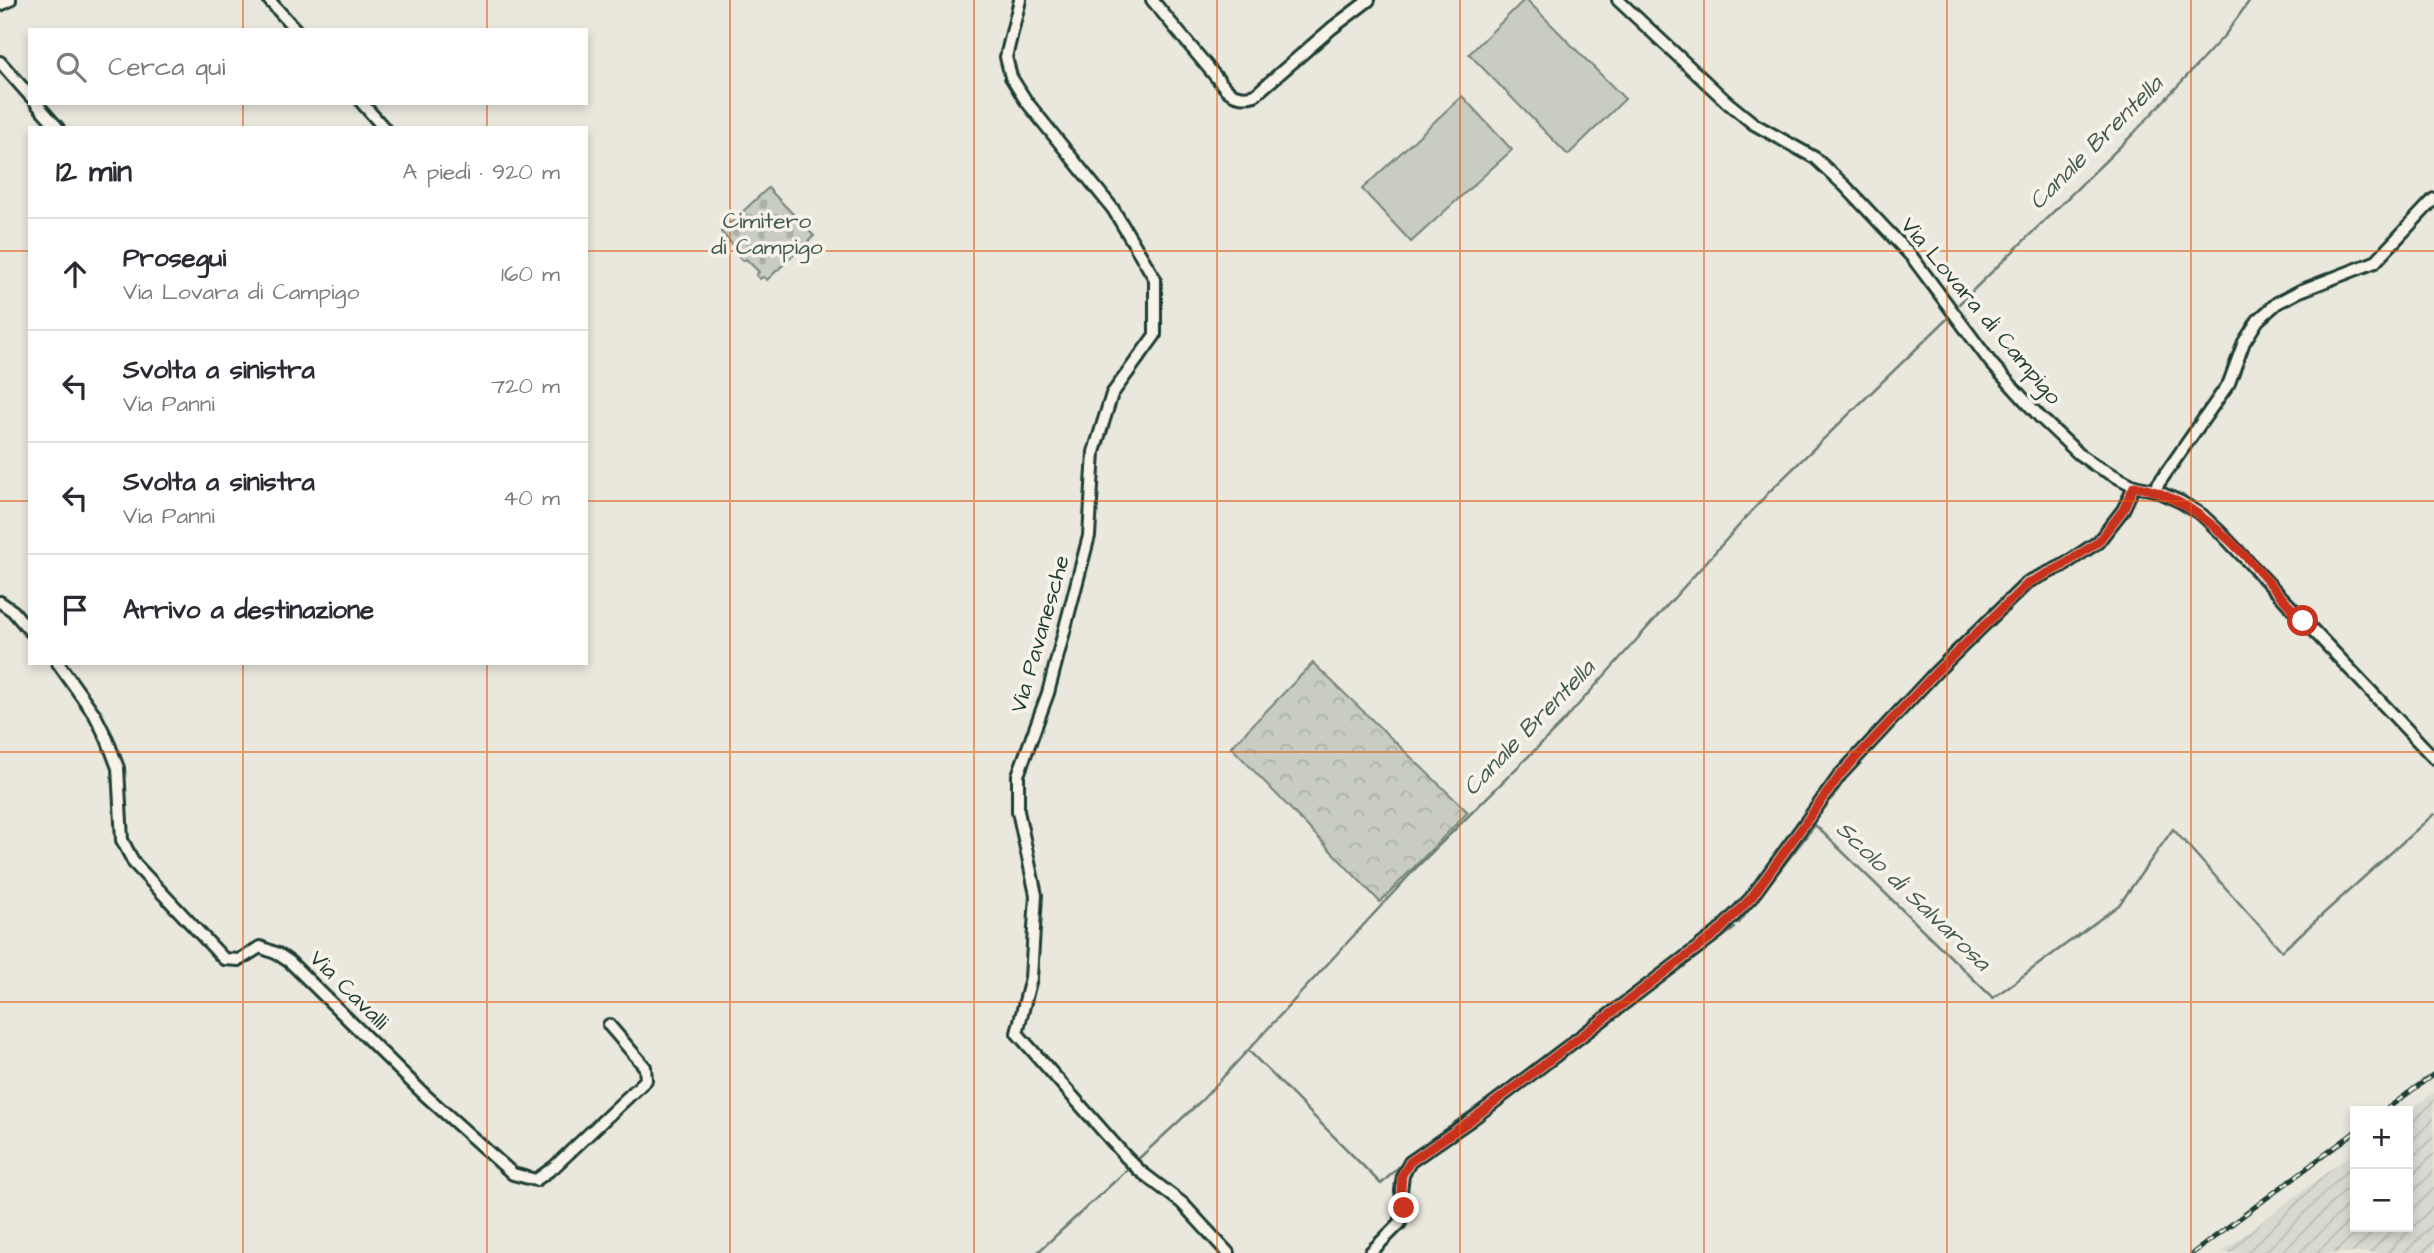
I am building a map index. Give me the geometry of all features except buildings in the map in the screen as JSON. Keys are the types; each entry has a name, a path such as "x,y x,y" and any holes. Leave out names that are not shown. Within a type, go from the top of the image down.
{"street":[{"path":"0,5 10,0"},
{"path":"269,0 294,28"},
{"name":"Via Pavanesche","path":"1020,0 1006,57 1011,77 1027,101 1114,209 1155,279 1155,335 1112,394 1094,452 1089,536 1048,693 1018,775 1018,811 1036,895 1031,978 1017,1033 1125,1156 1182,1203 1228,1253"},
{"path":"1152,0 1230,93 1240,96 1255,95 1332,27 1368,0"},
{"name":"Via Lovara di Campigo","path":"1618,0 1728,103 1754,124 1815,158 1832,173 1912,257 1991,363 2039,416 2079,454 2096,467 2134,486 2154,490 2202,515 2434,758"},
{"path":"0,62 28,94"},
{"path":"38,105 56,126"},
{"path":"364,105 382,126"},
{"path":"2154,490 2229,383 2244,342 2258,320 2277,303 2300,291 2375,262 2434,199"},
{"path":"1370,1253 1400,1223 1404,1208 1402,1175 1410,1162 1471,1120 1718,932 1751,898 1840,775 1928,681 2028,583 2062,566 2098,542 2123,510 2134,486"},
{"path":"0,602 13,611 28,629"},
{"name":"Via Cavalli","path":"59,665 96,715 118,768 122,841 134,863 223,959 239,960 260,947 290,962 425,1095 513,1174 536,1180 554,1167 646,1080 645,1067 608,1025"}],"shaded area":[{"path":"2434,1092 2434,1253 2220,1253 2350,1155 2350,1232 2413,1232 2413,1108"}],"green space":[{"path":"1527,0 1625,99 1568,155 1469,54"},
{"path":"1462,96 1512,150 1411,242 1362,189"},
{"name":"Cimitero di Campigo","path":"768,188 814,236 767,280 756,275 759,272 746,259 743,261 739,256 741,254 721,232"},
{"path":"1313,663 1468,812 1380,902 1231,747"}],"waterway":[{"name":"Canale Brentella","path":"1959,304 2133,134 2225,35 2250,0"},
{"name":"Canale Brentella","path":"1135,1162 1202,1100 1417,867 1561,724 1769,492 1948,318"},
{"name":"Scolo di Salvarosa","path":"1739,923 1815,825 1993,998 2119,905 2173,829 2282,951 2434,814"},
{"name":"Scolo di Salvarosa","path":"1642,997 1735,928"},
{"name":"Scolo di Salvarosa","path":"1249,1051 1381,1184 1404,1162"},
{"name":"Scolo di Salvarosa","path":"1427,1142 1530,1069"},
{"name":"Scolo di Salvarosa","path":"1412,1155 1419,1148"},
{"name":"Canale Brentella","path":"1037,1253 1128,1169"}],"railway":[{"path":"2391,1106 2434,1074"},
{"path":"2193,1253 2350,1136"}],"route":[{"path":"1404,1208 1402,1175 1410,1162 1471,1120 1718,932 1751,898 1840,775 1936,672 2034,578 2062,566 2098,542 2123,510 2134,486 2154,490 2202,515 2303,621"}]}
